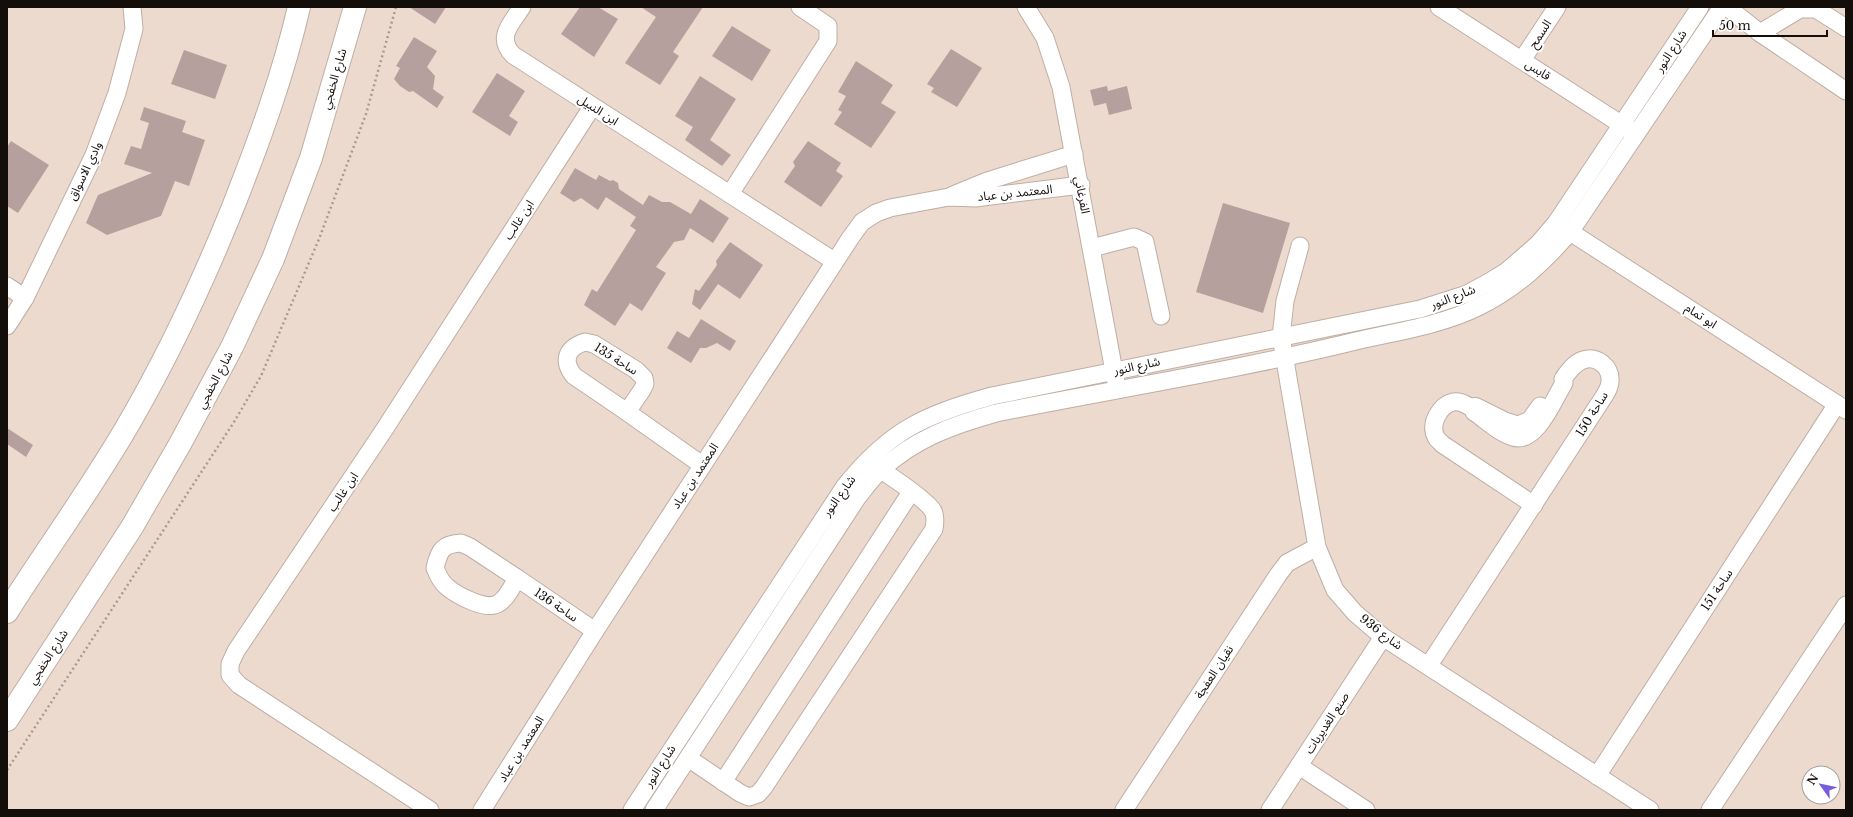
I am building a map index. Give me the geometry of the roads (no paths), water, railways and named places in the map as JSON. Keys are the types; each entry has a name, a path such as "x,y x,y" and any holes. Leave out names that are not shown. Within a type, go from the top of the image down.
{"highway":[{"path":"7,612 84,496 132,418 184,321 261,138 288,56 299,7"},
{"name":"شارع الخفجي","path":"7,720 132,528 180,444 232,347 273,259 311,158 355,7"}],"street":[{"name":"وادي الاسواق","path":"7,326 24,298 94,155 117,93 134,28 132,7"},
{"name":"ابن النبيل","path":"522,7 506,32 504,41 507,48 513,55 834,261"},
{"path":"730,194 828,41 828,26 800,7"},
{"name":"الفرغاني","path":"1026,7 1045,38 1061,87 1081,185 1118,390"},
{"name":"قابس","path":"1439,7 1629,129"},
{"name":"السمح","path":"1522,60 1557,7"},
{"name":"شارع النور","path":"1629,129 1700,7"},
{"name":"شارع النور","path":"654,810 856,498 881,470 928,436 955,425 996,413 1283,359 1439,321 1476,308 1498,297 1520,282 1543,262 1563,227 1629,129 1722,7"},
{"path":"1727,7 1760,33 1846,91"},
{"path":"1760,33 1800,9 1816,9 1846,28"},
{"name":"ابن غالب","path":"430,810 239,685 230,675 230,664 236,651 388,424 592,107"},
{"name":"المعتمد بن عباد","path":"482,810 702,465 834,261 862,222 876,213 890,208 949,197 987,181 1074,154"},
{"name":"المعتمد بن عباد","path":"949,197 976,198 1081,185"},
{"name":"شارع النور","path":"632,810 845,486 865,461 892,437 918,422 950,408 992,396 1420,309 1467,294 1507,271 1538,244 1563,227"},
{"name":"ابو تمام","path":"1563,227 1841,407"},
{"path":"1092,248 1134,237 1145,242 1162,316"},
{"name":"شارع 936","path":"1300,246 1285,301 1281,337 1283,359 1317,547 1335,590 1355,613 1383,637 1429,665 1650,810"},
{"path":"7,286 24,298"},
{"name":"ساحة 135","path":"626,412 645,384 641,373 594,344 585,342 576,345 570,351 567,360 568,369 574,376 702,465"},
{"name":"ساحة 150","path":"1429,665 1534,506 1599,404 1610,382 1608,369 1593,358 1583,360 1575,365 1563,379 1564,383 1537,428 1527,438 1520,439 1507,434 1474,412 1472,407 1461,401 1451,402 1442,408 1436,418 1434,427 1436,437 1442,444 1534,506"},
{"name":"ساحة 151","path":"1596,776 1841,407"},
{"path":"669,753 687,760 749,796 758,794 934,529 936,518 933,510 881,470"},
{"path":"723,782 911,492"},
{"name":"ساحة 136","path":"517,578 505,598 499,604 492,607 483,606 456,593 446,586 439,579 435,568 441,550 450,544 461,543 470,547 517,578 595,631"},
{"name":"نقيان العفجة","path":"1124,810 1278,575 1287,563 1317,547"},
{"path":"1710,810 1846,605"},
{"name":"صنع الغديريات","path":"1270,810 1383,637"},
{"path":"1296,770 1349,810"},
{"path":"1296,770 1366,810"}]}
